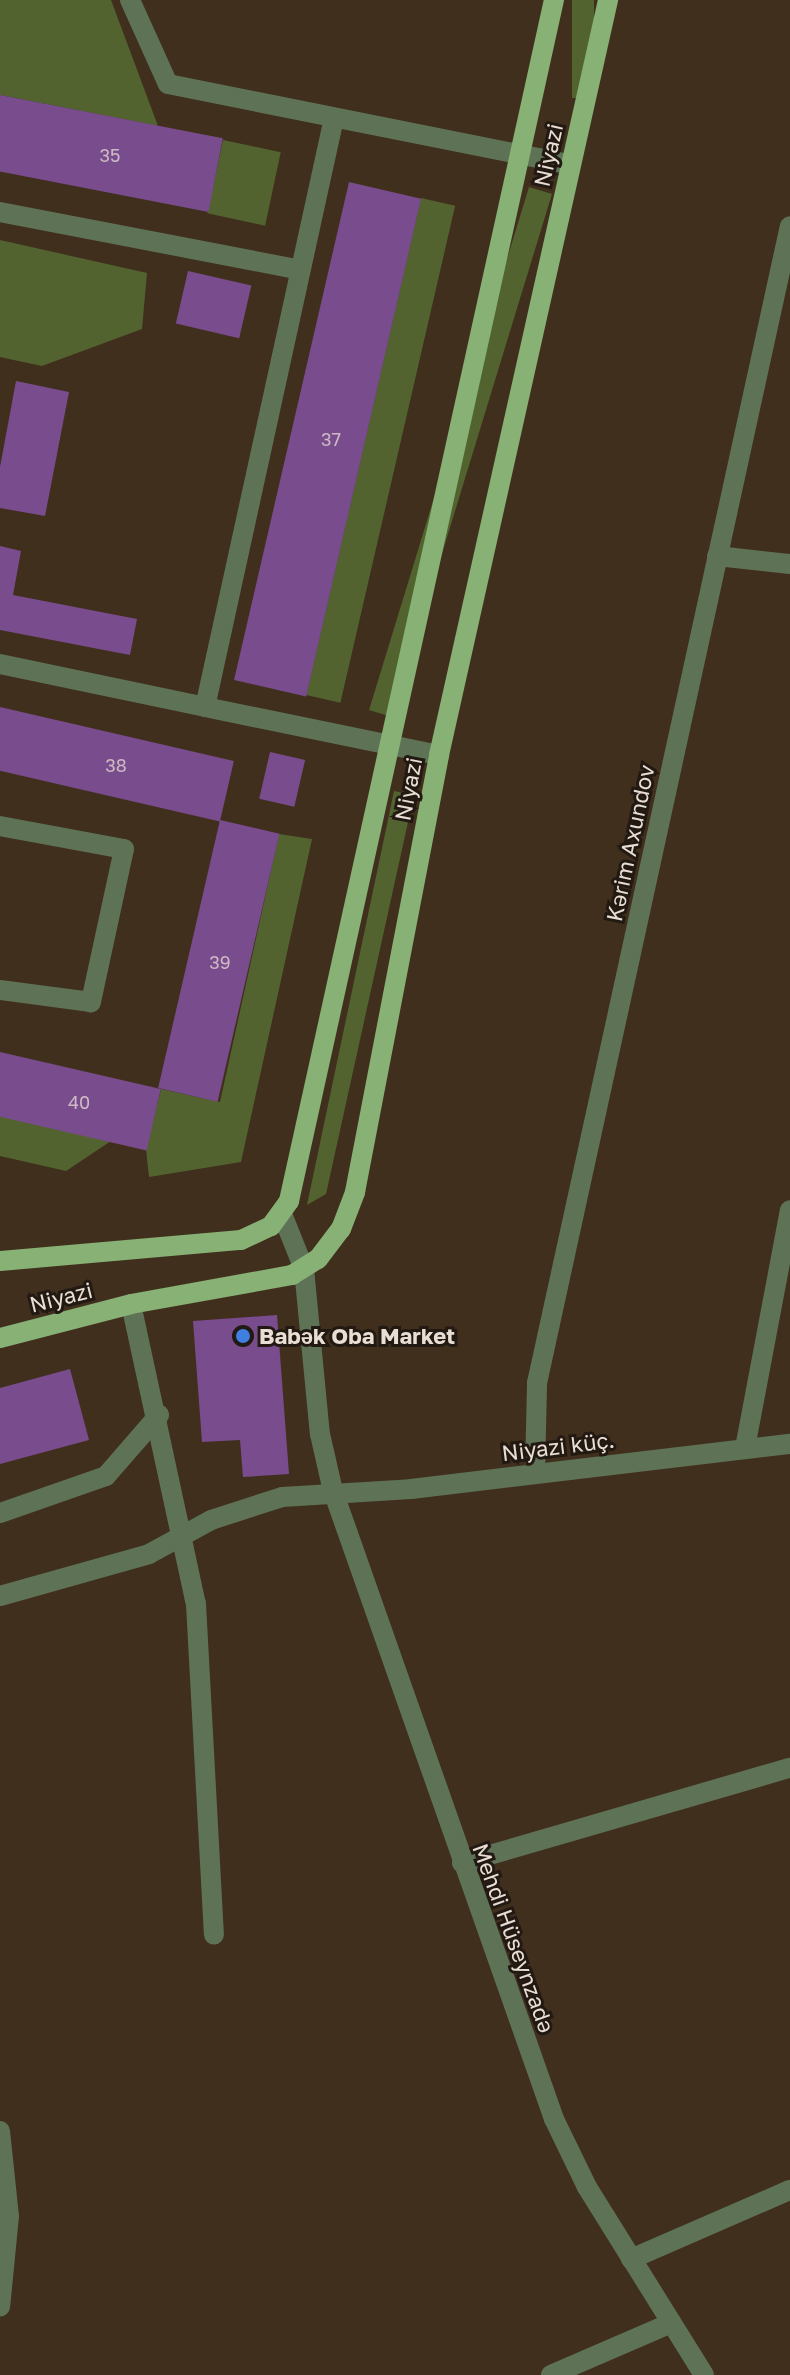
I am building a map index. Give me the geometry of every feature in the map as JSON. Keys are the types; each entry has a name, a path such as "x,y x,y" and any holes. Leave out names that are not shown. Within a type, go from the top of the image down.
{"main road":[{"name":"Niyazi","path":"0,1261 218,1244 257,1234 282,1214 554,0"},
{"name":"Niyazi","path":"0,1338 131,1304 304,1269 341,1229 355,1192 439,755 608,0"}],"street":[{"path":"130,0 168,84 570,164"},
{"path":"205,707 334,118"},
{"path":"0,212 300,270"},
{"name":"Kərim Axundov","path":"535,1473 537,1383 790,226"},
{"path":"717,556 790,564"},
{"path":"0,664 439,755"},
{"path":"0,826 124,849 91,1002 0,990"},
{"path":"745,1448 790,1210"},
{"name":"Mehdi Hüseynzadə","path":"282,1214 304,1269 320,1434 333,1491 554,2119 631,2259 704,2375"},
{"path":"131,1304 159,1415 196,1604 214,1935"},
{"path":"0,1513 106,1476 159,1415"},
{"name":"Niyazi küç.","path":"0,1596 149,1554 239,1508 333,1491 535,1473 790,1444"},
{"path":"462,1863 790,1768"},
{"path":"0,2131 9,2216 0,2307"},
{"path":"631,2259 790,2190"},
{"path":"551,2375 671,2323"}],"green space":[{"path":"0,0 111,0 158,126 0,95"},
{"path":"572,0 594,0 594,98 572,98"},
{"path":"223,140 281,152 265,226 207,213"},
{"path":"529,187 552,194 392,717 369,710"},
{"path":"421,198 455,206 340,703 306,695"},
{"path":"0,240 147,273 142,329 42,366 0,357"},
{"path":"394,791 414,795 326,1194 307,1205"},
{"path":"279,834 312,839 241,1162 149,1177 146,1149 161,1089 220,1102"},
{"path":"0,1115 111,1141 66,1171 0,1156"}],"building":[{"path":"0,95 223,138 209,212 0,171"},
{"path":"349,182 421,199 306,697 234,680"},
{"path":"188,271 251,286 239,338 176,324"},
{"path":"16,381 69,392 45,516 0,508 0,467"},
{"path":"0,546 21,551 13,595 137,619 130,655 0,630"},
{"path":"0,707 234,761 220,821 0,771"},
{"path":"270,752 305,760 294,807 259,799"},
{"path":"220,820 279,834 218,1102 158,1088"},
{"path":"0,1052 161,1089 147,1151 0,1117"},
{"path":"277,1315 289,1474 243,1477 240,1440 202,1442 193,1321"},
{"path":"70,1369 89,1440 0,1464 0,1388"}],"place":[{"name":"Babək Oba Market","path":"243,1336"}]}
